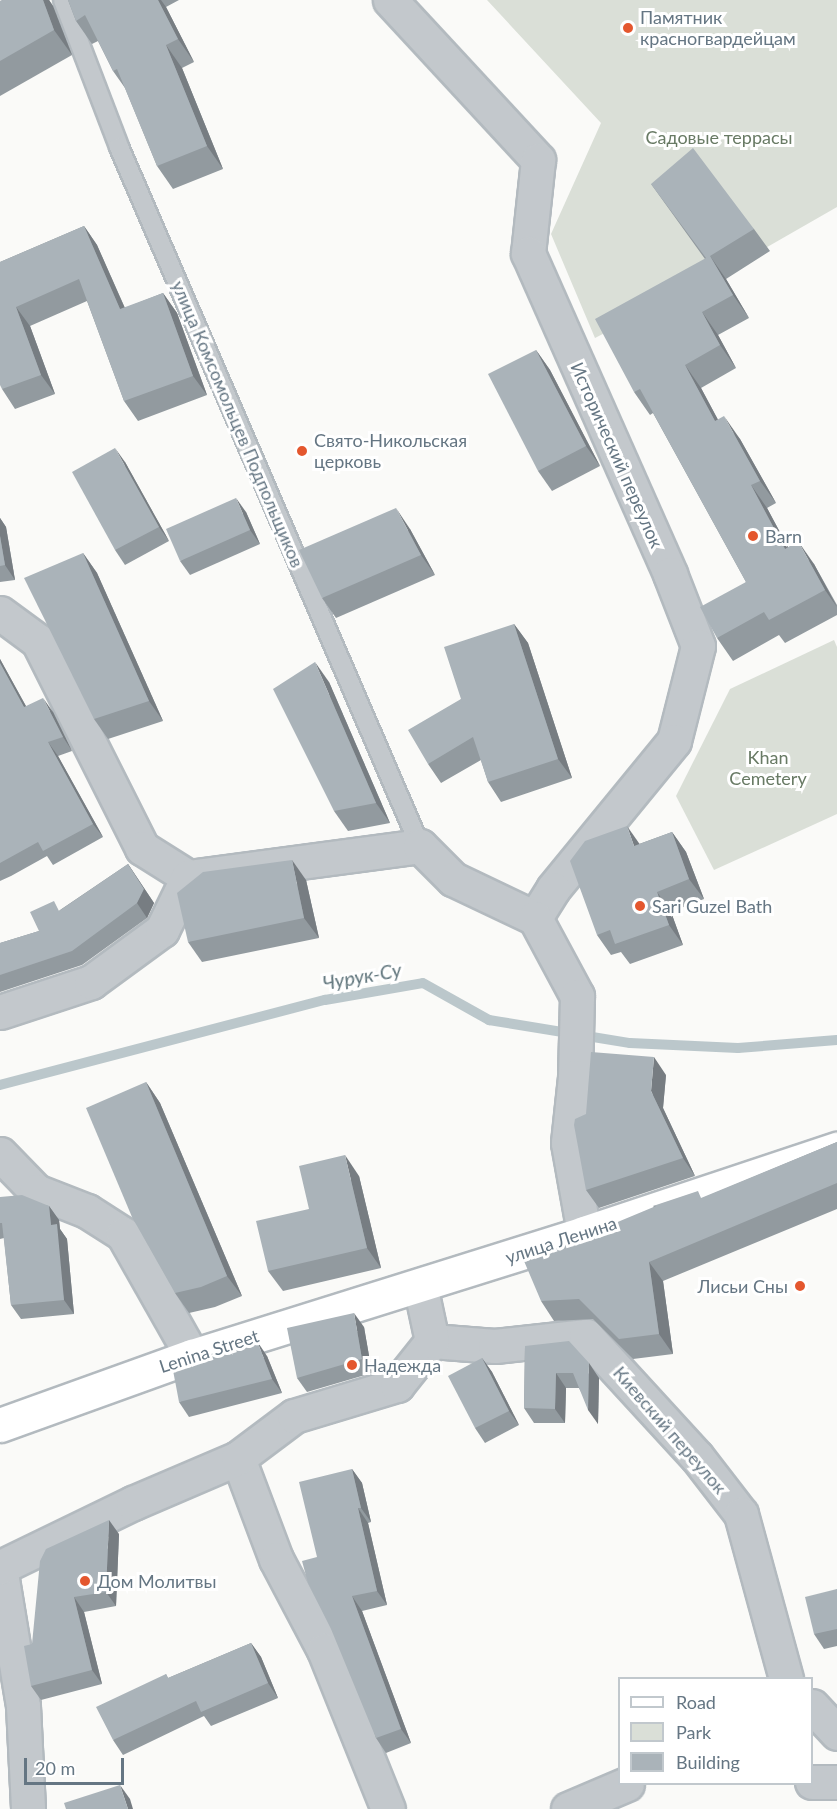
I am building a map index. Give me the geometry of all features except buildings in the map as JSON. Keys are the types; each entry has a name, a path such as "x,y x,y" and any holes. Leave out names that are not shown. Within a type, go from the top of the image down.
{"main road":[{"name":"улица Ленина","path":"420,1285 837,1149"},
{"name":"Lenina Street","path":"0,1425 192,1356 420,1285"}],"street":[{"name":"Исторический переулок","path":"390,0 538,160 528,253 669,574 698,646 674,741 553,889 535,918"},
{"path":"0,613 38,641 142,848 188,878 420,846 453,879 535,918 577,996 574,1077 568,1143 584,1233"},
{"path":"0,1012 91,982 162,930 188,878"},
{"path":"0,1154 36,1191 87,1211 123,1234 192,1356"},
{"path":"28,1809 23,1706 1,1567 133,1503 238,1458 294,1416 398,1385 432,1341 420,1285"},
{"name":"Киевский переулок","path":"432,1341 495,1346 586,1335 697,1457 741,1514 786,1677"},
{"path":"238,1458 276,1559 324,1650 388,1809"},
{"path":"813,1707 837,1733"},
{"path":"813,1782 837,1782"},
{"path":"568,1809 625,1785"}],"lane":[{"name":"улица Комсомольцев Подпольщиков","path":"63,0 119,147 420,846"}],"green space":[{"name":"Садовые террасы","path":"487,0 837,0 837,207 729,269 595,338 551,234 601,123"},
{"name":"Khan Cemetery","path":"834,640 837,647 837,814 714,870 676,796 730,689"}],"waterway":[{"name":"Чурук-Су","path":"0,1085 325,1000 423,983 489,1020 630,1043 738,1048 837,1040"}],"place":[{"name":"Памятник красногвардейцам","path":"628,28"},
{"name":"Свято-Никольская церковь","path":"302,451"},
{"name":"Barn","path":"753,536"},
{"name":"Sari Guzel Bath","path":"640,906"},
{"name":"Лисьи Сны","path":"800,1286"},
{"name":"Надежда","path":"352,1365"},
{"name":"Дом Молитвы","path":"85,1581"}]}
